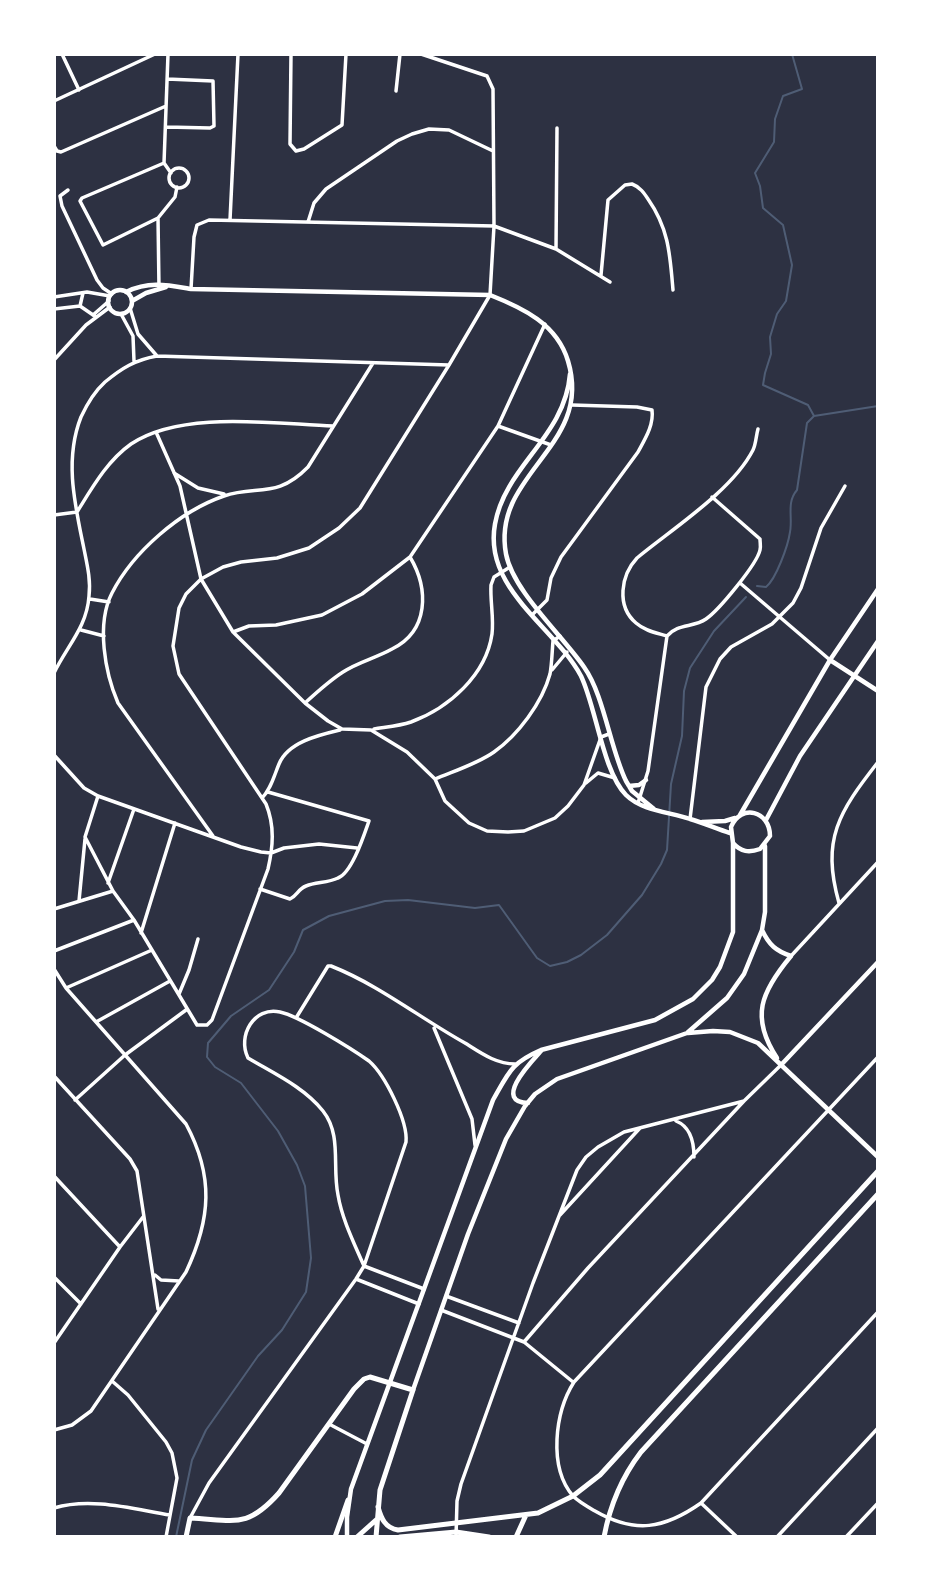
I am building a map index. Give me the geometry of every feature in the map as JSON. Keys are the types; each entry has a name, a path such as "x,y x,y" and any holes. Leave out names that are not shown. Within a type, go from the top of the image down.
{"main road":[{"path":"378,1507 384,1523 394,1529 538,1513 573,1496 600,1475 878,1171"},
{"path":"604,1537 620,1484 641,1452 878,1194"},
{"path":"186,1537 190,1518 240,1521 259,1513 279,1493 354,1389 370,1377 413,1390 385,1471 376,1537"},
{"path":"335,1537 348,1500"},
{"path":"516,1537 526,1515"},
{"path":"358,1537 377,1518"},
{"path":"400,1537 456,1534 489,1537"}],"street":[{"path":"62,54 79,90"},
{"path":"54,101 155,54"},
{"path":"167,54 164,163 171,173"},
{"path":"230,220 238,54"},
{"path":"291,54 290,144 296,151 338,128 342,120 345,54"},
{"path":"396,92 400,54"},
{"path":"85,837 108,883 134,920 186,1010 197,1025 207,1025 212,1020 268,869 273,820 262,798 179,674 173,646 174,625 186,594 201,579 223,567 276,558 309,548 339,528 360,508 490,295 494,226 493,89 487,76 421,54"},
{"path":"166,127 210,128 214,125 213,81 167,79"},
{"path":"54,145 57,151 61,152 166,106"},
{"path":"556,249 557,128"},
{"path":"308,222 314,203 326,189 397,141 412,134 429,129 449,130 493,151"},
{"path":"164,163 82,198 80,201 103,246 158,218 174,197 177,187"},
{"path":"180,168 188,173 189,178 187,184 177,187 169,179 171,173 180,168"},
{"path":"601,277 608,200 625,185 632,184 645,194 663,222 669,246 673,290"},
{"path":"68,190 60,196 62,206 97,280 110,299 114,312 121,314 133,336 134,361"},
{"path":"158,218 159,286"},
{"path":"191,289 197,225 209,220 494,226 556,249 610,282"},
{"path":"126,292 143,285 191,289 490,295 545,324 558,339 570,368 574,386 572,405 564,426 518,491 508,515 505,546 510,567 539,610 588,673 619,768 640,801"},
{"path":"157,356 138,334 130,308 132,301 159,286"},
{"path":"54,360 120,290 126,292 132,301"},
{"path":"54,297 83,293 110,299"},
{"path":"79,306 83,293"},
{"path":"54,309 79,306 94,316"},
{"path":"121,314 130,308"},
{"path":"233,632 249,626 276,625 322,615 362,594 410,557 498,426 545,324"},
{"path":"54,673 81,630 87,613 89,575 72,472 74,435 86,405 98,388 134,361 157,356 449,365"},
{"path":"174,473 198,488 226,495 268,491 300,475 308,467 373,362"},
{"path":"570,368 568,388 557,421 508,487 497,513 494,548 500,571 581,677 615,778 626,795 656,809 730,833"},
{"path":"532,615 547,600 551,578 561,557 638,452 647,437 653,416 652,410 637,407 572,405"},
{"path":"54,515 77,512 115,459 130,445 169,427 211,422 333,426"},
{"path":"498,426 551,445"},
{"path":"667,636 638,626 630,618 623,595 623,580 637,558 726,486 743,466 754,447 758,429"},
{"path":"156,432 174,473 187,514 201,579 233,632 305,703 342,729"},
{"path":"690,819 706,687 712,672 730,647 780,617 801,588 821,528 845,486"},
{"path":"213,836 118,703 109,683 104,635 111,593 132,563 156,537 187,514 226,495"},
{"path":"640,801 646,780 667,636 673,629 704,620 740,583 761,550 760,539 712,497"},
{"path":"305,703 344,671 395,648 414,632 421,619 424,604 418,569 410,557"},
{"path":"262,798 268,792 285,754 316,736 342,729 372,730 408,723 439,709 476,674 485,659 492,634 491,585 500,571 510,567"},
{"path":"740,583 830,660 878,691"},
{"path":"347,1537 348,1500 493,1100 515,1064 541,1050 655,1020 681,1008 704,990 720,967 733,932 733,843 730,833 733,821 739,816 830,660 878,589"},
{"path":"89,599 109,602"},
{"path":"81,630 104,635"},
{"path":"550,671 553,641 560,636"},
{"path":"733,843 748,852 755,852 765,845 770,836 766,820 800,756 878,641"},
{"path":"435,779 475,763 507,741 535,707 550,671 570,649"},
{"path":"372,730 407,752 435,779 445,802 457,814 478,827 497,831 524,831 555,818 598,773 615,778"},
{"path":"584,785 601,737 609,734"},
{"path":"54,755 84,788 98,796 241,847 271,853 284,848 319,844 357,848"},
{"path":"839,903 831,863 832,840 846,806 878,762"},
{"path":"629,786 639,785 646,780"},
{"path":"260,889 293,899 304,886 339,878 353,862 369,821 268,792"},
{"path":"79,901 85,837 98,796"},
{"path":"108,883 134,809"},
{"path":"698,821 725,821 754,812 766,820"},
{"path":"141,933 175,823"},
{"path":"687,1033 727,998 744,974 762,930 765,845"},
{"path":"781,1065 762,1030 761,1010 765,993 791,956 878,862"},
{"path":"54,909 113,891"},
{"path":"54,951 134,920"},
{"path":"762,930 775,950 791,956"},
{"path":"179,994 198,939"},
{"path":"66,988 152,950"},
{"path":"524,1342 588,1268 878,962"},
{"path":"296,1018 328,966 331,966 397,1001 433,1026 500,1063 515,1064"},
{"path":"54,969 66,988 187,1124 199,1148 206,1180 205,1218 198,1248 179,1281 91,1411 72,1424 54,1430"},
{"path":"96,1022 170,981"},
{"path":"75,1100 125,1055 186,1010"},
{"path":"190,1518 209,1483 364,1266 402,1159 407,1134 380,1075 368,1061 296,1018 274,1011 252,1022 243,1037 248,1058 312,1099 331,1124 335,1139 338,1199 364,1266 424,1289"},
{"path":"433,1026 472,1119 475,1147"},
{"path":"749,1038 762,1030"},
{"path":"413,1390 506,1139 528,1103 557,1079 687,1033 730,1032 758,1043 878,1157"},
{"path":"528,1103 515,1099 514,1087 541,1050"},
{"path":"878,1057 573,1382 559,1415 556,1441 561,1469 573,1496 608,1518 632,1525 655,1525 679,1517 701,1503 878,1312"},
{"path":"54,1076 130,1159 137,1171 159,1311"},
{"path":"456,1534 457,1501 461,1484 577,1170 586,1157 610,1139 640,1128 744,1101"},
{"path":"674,1120 683,1124 690,1133 694,1144 694,1157"},
{"path":"558,1216 640,1128"},
{"path":"54,1176 120,1247"},
{"path":"54,1343 144,1216"},
{"path":"153,1274 160,1280 179,1281"},
{"path":"54,1276 81,1304"},
{"path":"356,1279 420,1304"},
{"path":"446,1296 519,1323"},
{"path":"441,1310 524,1342 573,1382"},
{"path":"111,1381 120,1387 172,1453 177,1478 166,1537"},
{"path":"329,1424 367,1444"},
{"path":"777,1537 878,1427"},
{"path":"54,1508 74,1503 99,1504 170,1515"},
{"path":"701,1503 737,1537"},
{"path":"846,1537 878,1503"}],"waterway":[{"path":"757,586 766,587 770,583 784,553 790,532 791,505 797,490 807,423 814,416 808,405 763,385 771,354 770,337 777,314 786,301 792,265 783,225 763,208 755,173 774,142 775,119 783,96 802,89 792,54"},
{"path":"814,416 878,406"},
{"path":"176,1537 192,1460 206,1430 258,1356 282,1330 306,1292 311,1258 305,1186 297,1165 278,1131 241,1083 215,1067 207,1057 208,1043 231,1016 269,990 294,952 303,930 329,916 385,901 408,900 475,908 499,905 537,958 550,966 581,955 607,935 642,895 667,850 671,784 682,736 684,691 690,668 714,631 746,597"}]}
